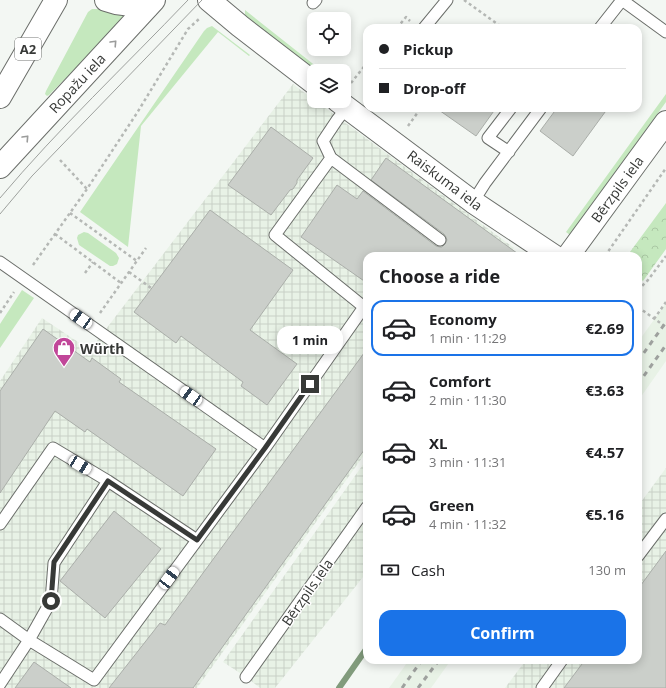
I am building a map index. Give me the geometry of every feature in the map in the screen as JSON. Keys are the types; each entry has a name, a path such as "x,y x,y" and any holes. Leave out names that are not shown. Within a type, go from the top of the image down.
{"main road":[{"name":"A2","path":"0,97 56,0"},
{"path":"106,0 116,3 151,3"},
{"name":"Ropažu iela","path":"0,167 151,3"},
{"path":"206,8 240,26 307,78"},
{"name":"Raiskuma iela","path":"351,103 473,202 548,252"},
{"name":"Bērzpils iela","path":"571,252 666,122"}],"lane":[{"path":"427,24 447,0"},
{"path":"603,24 622,0 666,32"},
{"path":"341,108 337,120 323,142 331,158 440,240"},
{"path":"508,112 488,138 509,152"},
{"path":"473,202 485,183 509,152 535,112"},
{"path":"331,158 276,235 363,306"},
{"path":"0,262 265,448"},
{"path":"0,619 29,640 94,680 265,448 363,308"},
{"path":"0,524 53,448 108,481 197,540"},
{"path":"0,684 29,640 51,601 54,562 108,481"},
{"name":"Bērzpils iela","path":"246,677 363,513"},
{"path":"642,551 666,519"},
{"path":"542,688 559,664"}],"path":[{"path":"464,0 497,24"},
{"path":"0,313 23,278 87,189 137,113 188,29 206,8"},
{"path":"400,24 406,17 413,24"},
{"path":"351,88 363,69"},
{"path":"406,128 418,112"},
{"path":"60,160 87,189"},
{"path":"608,252 666,168"},
{"path":"70,213 137,261"},
{"path":"55,234 121,283"},
{"path":"91,326 146,248"},
{"path":"642,286 666,256"},
{"path":"84,272 93,262"},
{"path":"129,272 151,288"},
{"path":"654,319 666,302"},
{"path":"642,311 666,327"}],"shaded area":[{"path":"293,84 307,95 307,108 325,108 514,248 511,252 363,252 363,457 197,688 0,688 0,381 42,318 90,350"},
{"path":"666,303 666,361 642,395 642,336"},
{"path":"363,465 363,577 275,688 260,688 223,662"},
{"path":"666,468 666,688 505,688 523,664 642,664 642,501"},
{"path":"406,664 448,664 431,688 389,688"}],"green space":[{"path":"92,9 123,13 125,16 124,20 47,96 45,94 46,91 88,12"},
{"path":"245,10 313,64 307,64 307,65 245,15"},
{"path":"212,26 250,55 249,56 218,32 141,126 128,247 80,212 204,31"},
{"path":"666,94 666,102 570,235 566,232"},
{"path":"666,203 666,249 643,281 642,252 630,252"},
{"path":"84,232 88,233 116,253 119,258 117,264 110,266 79,245 77,238 78,235"},
{"path":"22,290 34,298 0,348 0,324"}],"building":[{"path":"442,112 493,112 476,136"},
{"path":"554,112 605,112 573,156 540,131"},
{"path":"271,127 313,158 297,180 297,183 293,189 290,190 271,215 228,185"},
{"path":"386,158 515,252 363,252 363,280 301,237 337,185 357,199 363,191 436,246 442,247 447,240 444,234 371,180"},
{"path":"210,210 293,270 250,330 297,364 267,405 241,386 243,382 181,336 176,343 134,312"},
{"path":"43,329 90,362 92,358 121,379 119,382 216,449 183,496 87,429 85,432 55,411 0,493 0,391"},
{"path":"363,354 363,452 193,688 109,688 160,623 165,625"},
{"path":"114,511 161,549 105,618 60,581"},
{"path":"666,551 666,688 564,688 582,664 642,664 642,584"},
{"path":"34,662 71,688 15,688"}],"waterway":[{"path":"339,688 363,654"}],"tram line":[{"path":"0,198 45,147 188,0"},
{"path":"0,214 32,176 202,0"}],"railway":[{"path":"642,355 666,322"},
{"path":"642,378 666,345"},
{"path":"402,688 419,664"},
{"path":"418,688 436,664"}],"place":[{"name":"Würth","path":"64,368"}],"route":[{"path":"51,601 54,562 108,481 197,540 310,384"}]}
